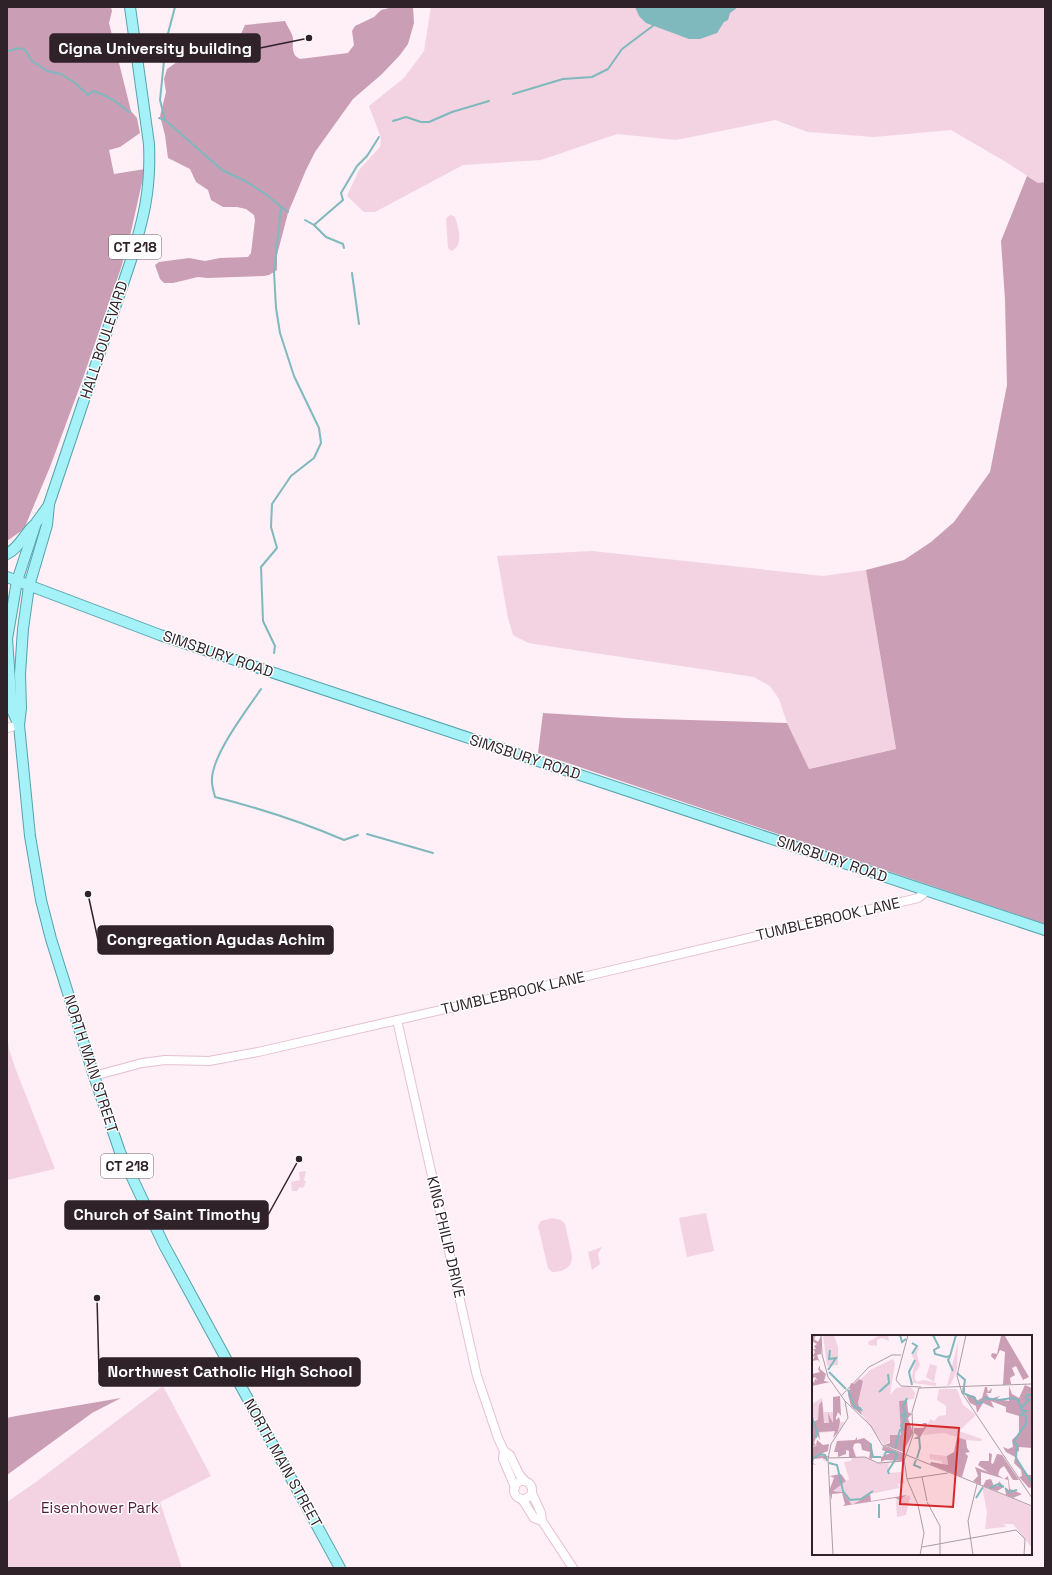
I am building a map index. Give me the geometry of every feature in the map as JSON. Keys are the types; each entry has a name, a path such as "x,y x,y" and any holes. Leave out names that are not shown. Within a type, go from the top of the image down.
{"main road":[{"name":"HALL BOULEVARD","path":"29,586 47,524 49,504 131,260 148,194 150,167 149,144 130,7"},
{"name":"HALL BOULEVARD","path":"17,581 36,523 49,504"},
{"path":"7,554 19,544 25,534 36,523"},
{"name":"SIMSBURY ROAD","path":"7,577 167,637 1045,930"},
{"name":"NORTH MAIN STREET","path":"17,581 7,638 12,710 19,725"},
{"name":"NORTH MAIN STREET","path":"29,586 23,629 20,674 21,708 19,725 30,836 37,883 51,939 94,1076 120,1152 150,1217 340,1568"}],"street":[{"path":"7,728 19,725"},
{"name":"TUMBLEBROOK LANE","path":"94,1076 142,1063 165,1060 209,1061 258,1052 918,898 927,891"},
{"name":"KING PHILIP DRIVE","path":"397,1020 472,1356 493,1426 504,1451 510,1456 519,1474 525,1481"},
{"name":"KING PHILIP DRIVE","path":"504,1451 503,1459 515,1487"},
{"path":"542,1521 534,1518 522,1499 516,1496 515,1487 519,1482 525,1481 530,1484 532,1493 541,1513 542,1521 573,1568"},
{"path":"522,1499 528,1498 532,1493"}],"green space":[{"path":"431,7 1045,7 1045,182 1038,183 1006,162 951,130 874,137 808,132 775,120 676,140 617,134 541,160 463,165 375,212 364,212 347,196 359,170 380,147 381,138 369,106 404,78 424,51"},
{"path":"451,215 455,217 458,226 459,241 455,249 451,251 448,248 446,219"},
{"path":"592,551 823,576 866,570 896,749 808,769 787,723 779,699 770,686 754,677 528,643 513,635 508,618 497,556"},
{"path":"7,1034 9,1049 16,1070 55,1169 7,1180"},
{"path":"306,1171 304,1180 306,1182 303,1188 300,1187 297,1191 292,1191 291,1182 300,1180 299,1172"},
{"path":"706,1213 714,1251 687,1257 679,1218"},
{"path":"552,1218 561,1220 565,1224 572,1260 569,1266 563,1270 552,1272 548,1268 538,1226 541,1221"},
{"path":"602,1247 598,1254 600,1264 592,1270 588,1252"},
{"name":"Eisenhower Park","path":"163,1386 211,1476 160,1502 182,1568 7,1568 7,1502 36,1482"}],"shaded area":[{"path":"7,7 111,7 112,11 109,23 131,111 137,118 140,133 120,147 109,150 114,174 145,169 130,236 121,268 50,467 24,529 7,541"},
{"path":"393,7 413,7 414,23 408,44 382,74 353,99 315,152 288,213 277,255 277,270 264,276 198,277 173,283 164,283 160,279 155,265 159,262 189,258 205,261 220,258 248,257 251,253 255,220 254,215 246,209 237,207 223,207 211,200 208,190 196,182 190,169 168,158 165,135 160,116 166,92 164,79 167,69 184,57 194,56 229,42 241,34 245,25 285,21 293,37 294,53 300,59 348,53 354,45 352,31 355,26 374,17 381,10"},
{"path":"1027,176 1038,183 1045,182 1045,924 538,753 543,713 624,718 787,723 809,769 896,749 866,570 904,560 931,542 954,522 990,472 1007,385 1005,300 1001,241"},
{"path":"121,1398 92,1413 7,1475 7,1418"}],"water":[{"path":"635,7 738,7 730,13 728,20 724,22 717,33 700,39 689,39 646,23 639,16"}],"waterway":[{"path":"165,120 160,100 166,41 175,7"},
{"path":"513,94 563,79 592,77 608,69 622,49 654,25"},
{"path":"7,50 9,51 19,48 25,50 32,61 47,71 61,74 74,82 88,95 93,91 107,97 129,112"},
{"path":"393,121 406,117 421,122 429,122 452,112 489,101"},
{"path":"159,118 165,120 222,170 245,181 264,193 288,212"},
{"path":"314,225 343,200 341,193 357,166 367,156 379,137"},
{"path":"274,653 275,646 263,621 261,567 277,548 271,527 272,504 291,476 314,458 321,443 319,428 294,376 280,333 276,308 274,272 281,207"},
{"path":"305,220 314,225 326,237 343,244 344,248"},
{"path":"352,273 359,324"},
{"path":"261,689 230,734 217,760 213,772 212,782 215,797 280,816 344,840 358,835"},
{"path":"367,834 433,853"}],"place":[{"name":"Cigna University building","path":"309,38"},
{"name":"Congregation Agudas Achim","path":"88,894"},
{"name":"Church of Saint Timothy","path":"299,1159"},
{"name":"Northwest Catholic High School","path":"97,1298"}]}
